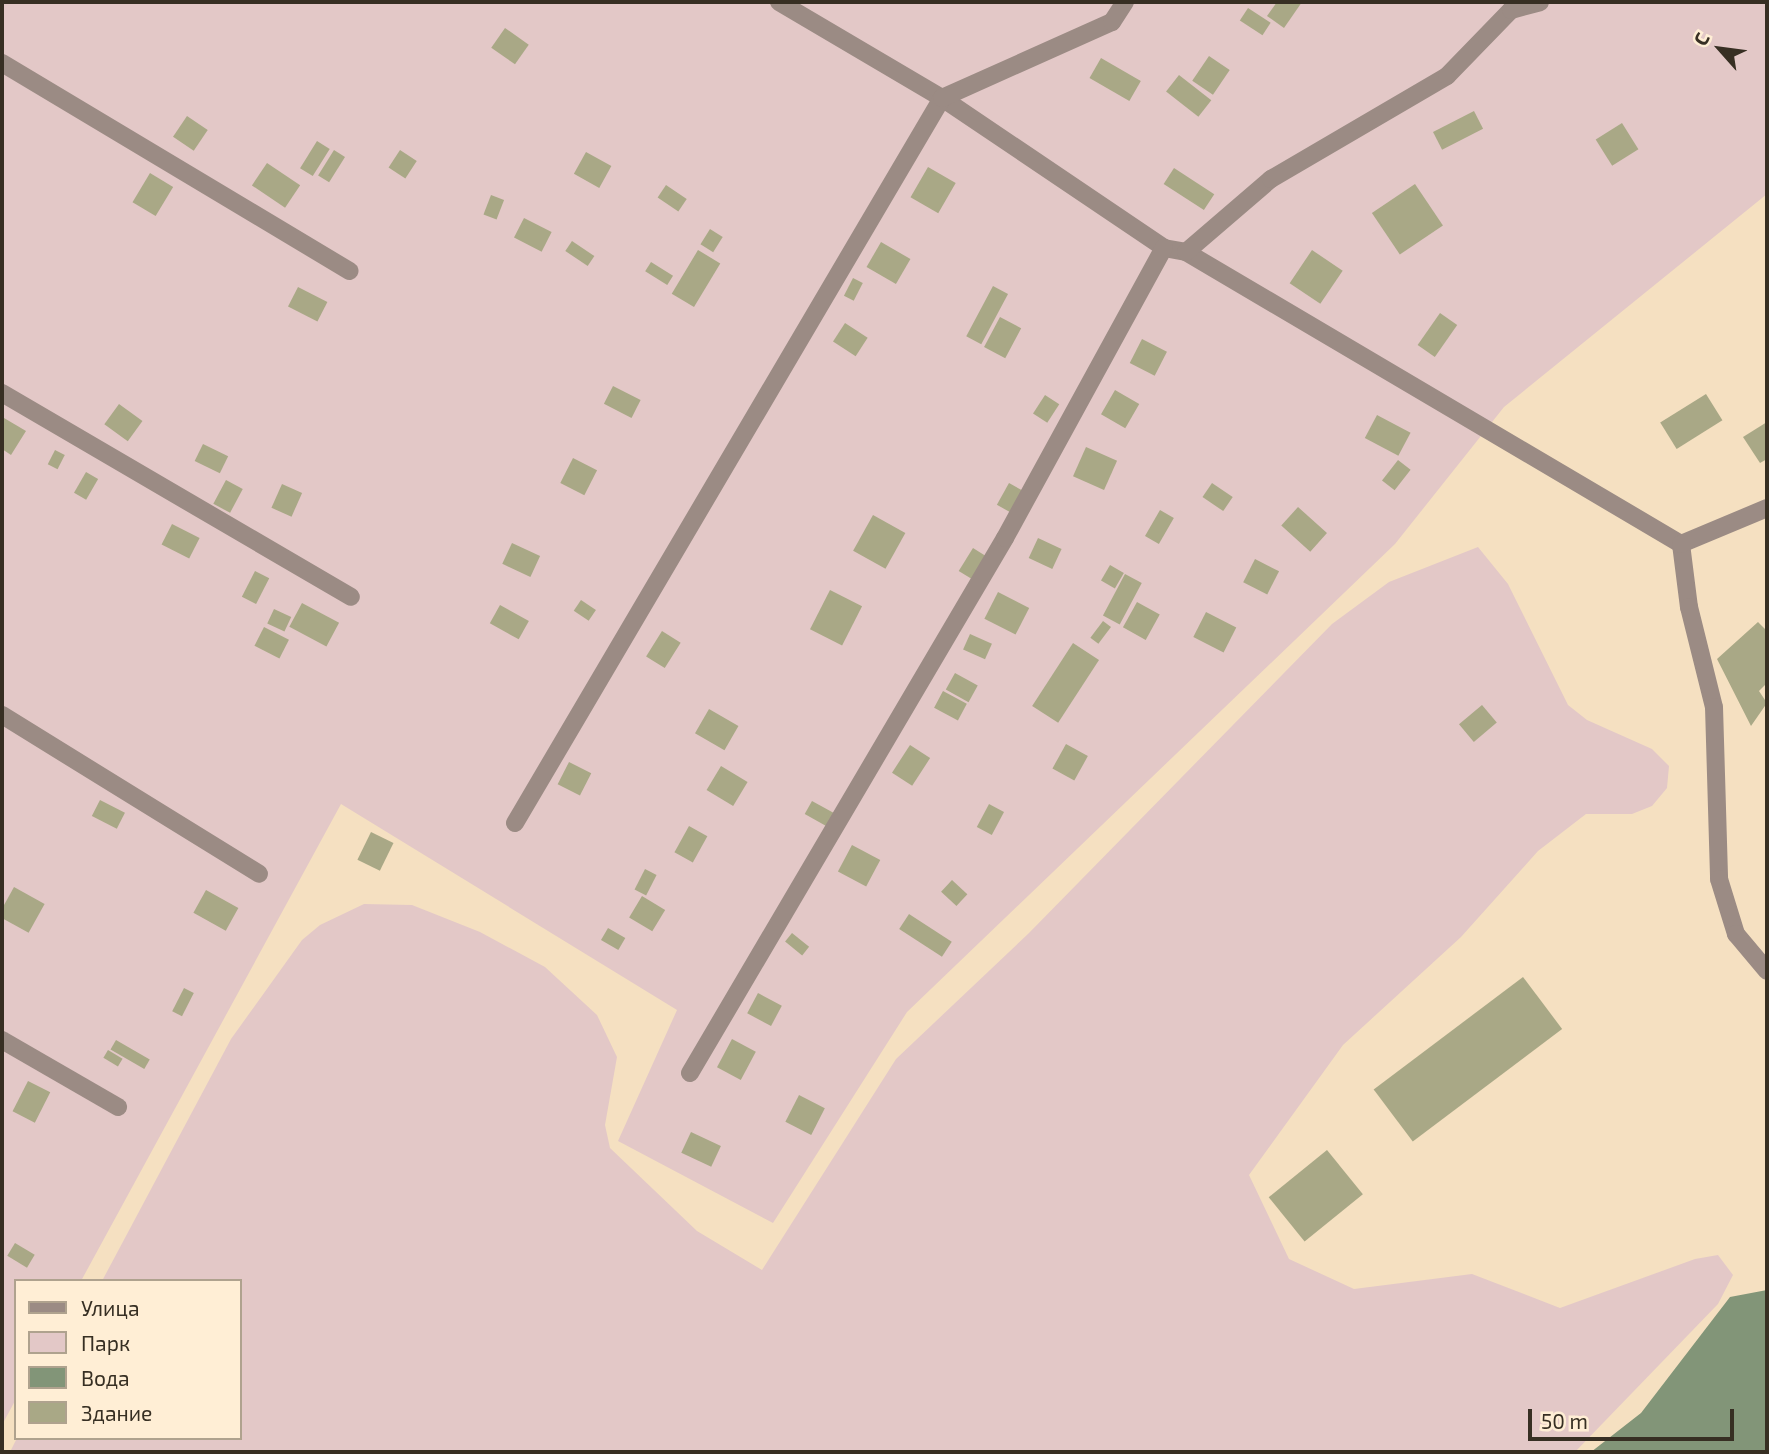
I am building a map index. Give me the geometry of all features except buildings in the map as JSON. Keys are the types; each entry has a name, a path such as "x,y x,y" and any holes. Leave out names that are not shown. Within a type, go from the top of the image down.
{"street":[{"path":"779,2 942,98 1164,247 1186,252 1681,544"},
{"path":"515,823 942,98 1112,22 1125,2"},
{"path":"1186,252 1271,179 1447,76 1513,6 1540,2"},
{"path":"2,63 350,271"},
{"path":"691,1073 1005,538 1164,247"},
{"path":"2,393 351,597"},
{"path":"1681,544 1767,508"},
{"path":"1681,544 1689,607 1714,708 1719,879 1735,934 1767,971"},
{"path":"2,715 259,874"},
{"path":"2,1040 118,1107"}],"green space":[{"path":"2,2 1767,2 1767,194 1504,407 1395,544 907,1012 773,1223 618,1141 677,1010 341,804 82,1279 14,1279 14,1403 2,1425"},
{"path":"1478,547 1508,584 1568,705 1587,720 1652,749 1669,766 1667,788 1652,806 1632,814 1586,814 1538,851 1461,937 1343,1045 1249,1175 1289,1259 1354,1289 1472,1274 1560,1308 1695,1259 1718,1255 1733,1275 1718,1304 1575,1452 10,1452 16,1440 242,1440 242,1279 103,1279 231,1039 302,940 320,925 364,904 412,905 480,932 545,967 597,1015 617,1057 605,1125 610,1148 697,1231 762,1270 896,1059 1029,933 1332,624 1389,582"}],"water":[{"path":"1767,1290 1767,1452 1591,1452 1641,1413 1730,1297"}]}
